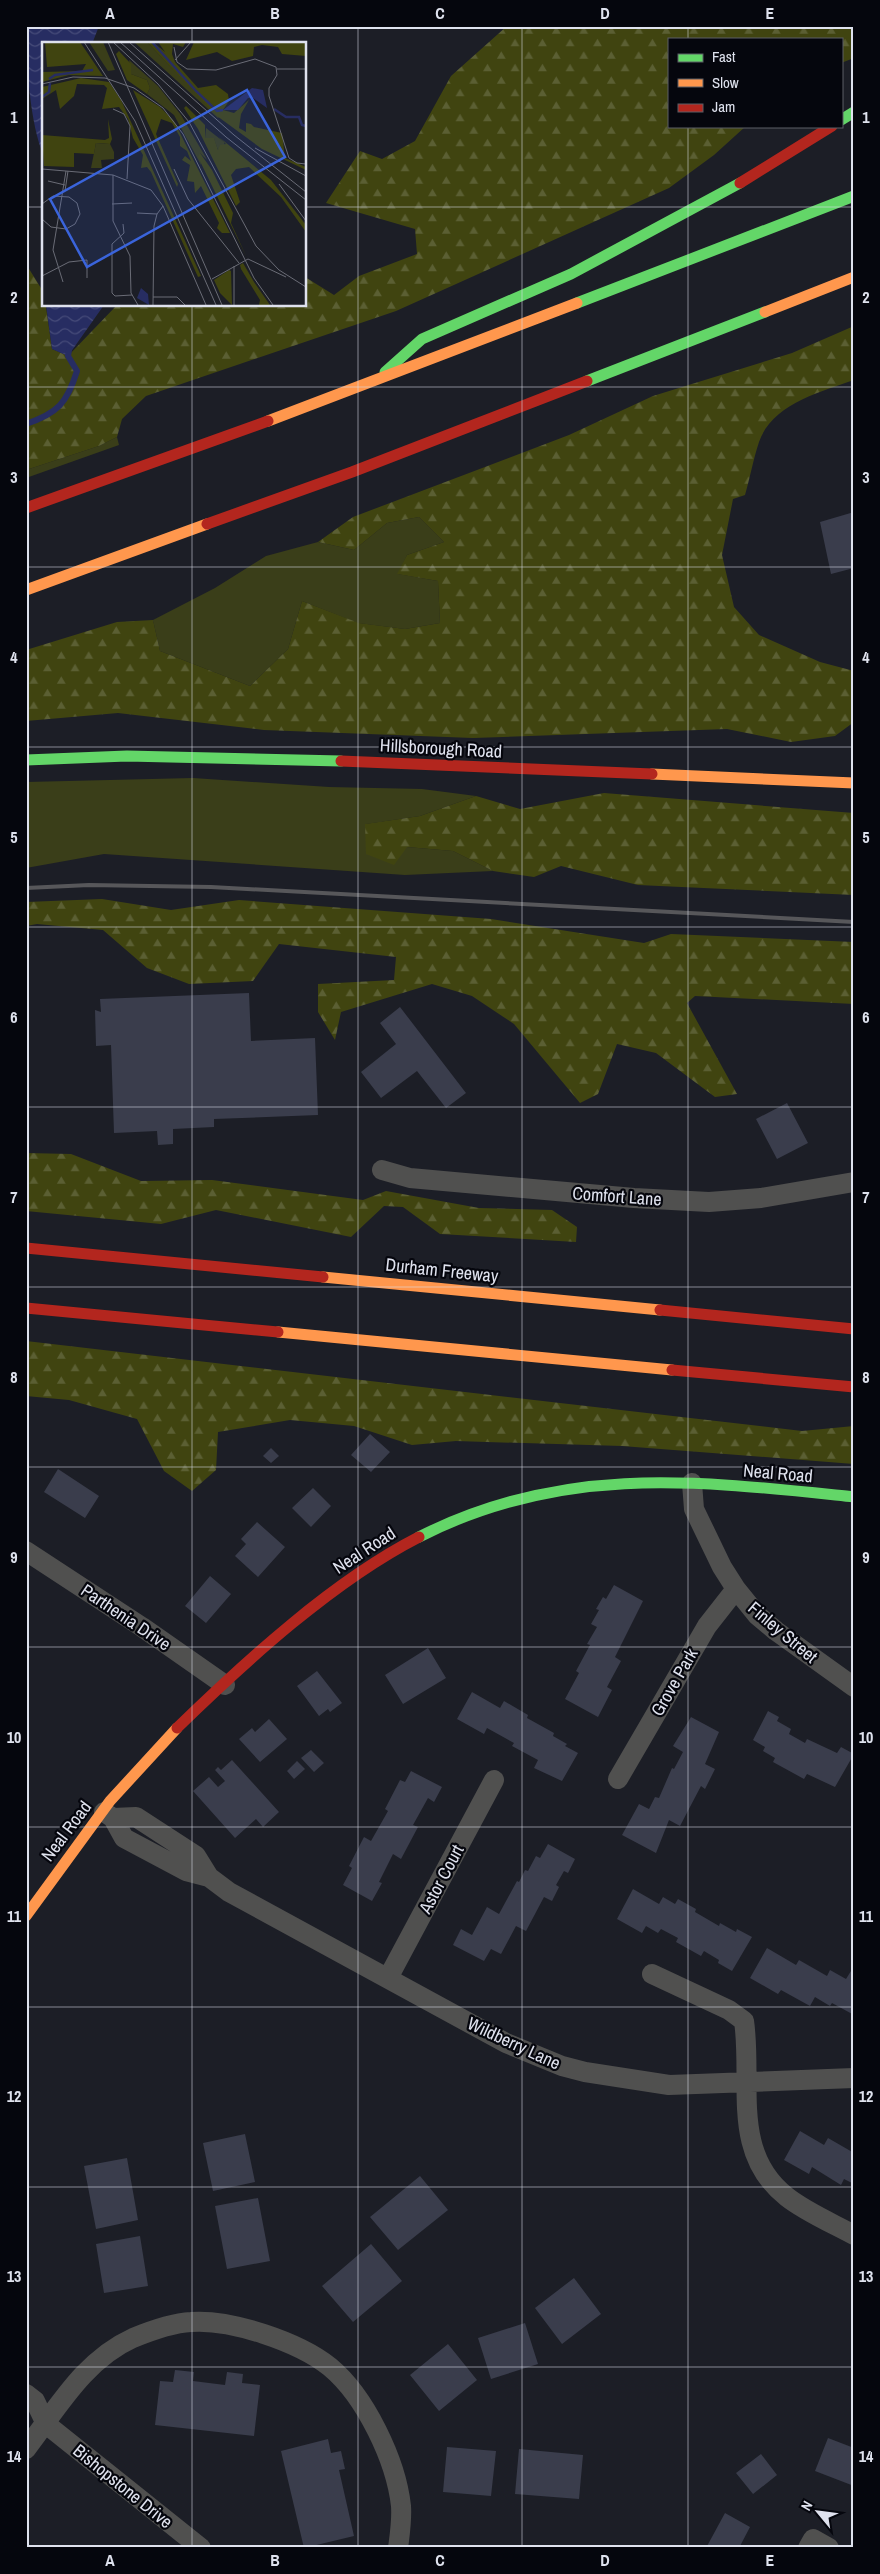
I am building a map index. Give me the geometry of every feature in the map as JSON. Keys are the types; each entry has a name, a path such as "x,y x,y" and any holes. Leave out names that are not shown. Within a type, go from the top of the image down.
{"main road":[{"path":"842,119 854,112"},
{"path":"375,382 422,339 571,274 702,206 780,160 829,128"},
{"path":"26,508 375,382 854,196"},
{"path":"26,590 352,472 854,277"},
{"name":"Hillsborough Road","path":"26,760 126,756 359,761 854,783"},
{"name":"Durham Freeway","path":"26,1248 854,1329"},
{"path":"26,1308 854,1387"},
{"name":"Neal Road","path":"26,1916 108,1814 142,1765 251,1660 339,1587 410,1541 474,1513 562,1490 627,1483 692,1483 854,1497"}],"street":[{"name":"Comfort Lane","path":"382,1170 410,1178 625,1197 710,1202 761,1198 854,1182"},
{"name":"Finley Street","path":"692,1483 694,1509 722,1567 736,1589 757,1615 776,1631 854,1687"},
{"name":"Parthenia Drive","path":"26,1550 142,1626 224,1685"},
{"name":"Grove Park","path":"618,1779 707,1626 736,1589"},
{"name":"Astor Court","path":"388,1978 494,1780"},
{"name":"Wildberry Lane","path":"108,1814 124,1838 186,1871 209,1877 229,1892 506,2043 585,2072 669,2085 694,2086 748,2081 854,2078"},
{"path":"652,1974 729,2010 744,2021 748,2081 748,2133 754,2157 768,2179 788,2198 854,2235"},
{"path":"26,2449 36,2423 92,2366 124,2343 155,2330 191,2322 210,2323 259,2332 288,2342 310,2354 345,2381 374,2427 388,2456 399,2498 401,2529 398,2548"},
{"name":"Bishopstone Drive","path":"26,2394 35,2401 36,2423 200,2548"},
{"path":"808,2548 813,2538 829,2548"}],"green space":[{"path":"507,26 854,26 854,58 842,63 842,38 668,38 668,128 744,128 714,155 669,188 396,311 146,396 122,419 117,437 99,446 26,470 26,264 42,290 42,306 46,306 52,349 68,356 116,306 306,306 306,278 334,295 359,276 417,254 415,229 326,203 360,151 382,159 415,141 451,76"},
{"path":"854,326 854,380 799,401 775,418 765,429 759,442 745,495 733,499 722,555 734,607 759,635 820,662 854,671 854,722 835,736 791,742 727,729 473,738 264,730 118,713 26,721 26,650 117,622 153,620 160,651 250,686 288,649 302,601 359,623 405,629 440,623 438,581 397,574 407,555 444,542 419,517 387,523 354,550 318,542 353,517 569,435 653,396 792,353"},
{"path":"117,437 119,445 26,478 26,470 99,446"},
{"path":"419,517 444,542 407,555 398,574 438,581 440,623 405,629 358,623 302,601 288,649 250,686 160,651 153,620 215,588 266,556 318,542 354,550 387,523"},
{"path":"193,778 329,787 422,789 476,796 420,816 366,824 407,847 453,851 493,871 405,875 104,854 26,868 26,782"},
{"path":"604,793 854,813 854,895 638,885 561,866 534,877 493,871 453,851 407,847 394,865 366,854 365,824 420,816 476,796 520,809"},
{"path":"102,899 171,910 239,900 491,919 644,943 671,934 854,942 854,1004 695,996 687,1003 737,1094 715,1097 656,1053 617,1044 598,1094 580,1103 514,1024 472,996 432,984 341,1012 335,1040 318,1012 318,984 394,980 396,957 279,944 253,981 189,984 147,968 103,930 37,924 26,926 26,902"},
{"path":"26,1153 71,1154 141,1181 212,1180 363,1200 386,1191 479,1208 552,1210 577,1227 576,1242 440,1234 403,1207 384,1206 351,1237 216,1210 161,1224 26,1211"},
{"path":"26,1341 802,1431 854,1426 854,1464 622,1446 456,1441 412,1445 354,1426 290,1420 218,1432 216,1470 192,1491 164,1471 137,1419 69,1400 26,1396"}],"water":[{"path":"26,26 99,26 93,42 42,42 42,151 32,111"},
{"path":"46,306 103,306 68,356 52,349"}],"building":[{"path":"854,512 854,568 831,574 820,522"},
{"path":"249,993 251,1041 315,1038 318,1115 214,1119 214,1127 173,1129 173,1144 158,1145 157,1131 114,1133 111,1045 96,1046 95,1010 101,1012 100,999"},
{"path":"400,1007 466,1093 446,1108 417,1071 381,1098 361,1072 396,1044 380,1023"},
{"path":"787,1103 808,1143 777,1159 756,1119"},
{"path":"370,1434 390,1452 371,1472 351,1455"},
{"path":"271,1448 279,1456 271,1463 263,1456"},
{"path":"58,1469 99,1496 85,1518 44,1492"},
{"path":"313,1488 331,1506 311,1527 292,1508"},
{"path":"257,1522 285,1547 258,1577 235,1556 246,1544 241,1539"},
{"path":"210,1576 231,1594 206,1623 185,1606"},
{"path":"614,1585 643,1601 615,1657 621,1661 607,1687 612,1690 598,1717 565,1699 579,1673 576,1671 590,1645 587,1644 597,1627 591,1624 599,1610 596,1609 603,1597 606,1599"},
{"path":"428,1648 446,1678 403,1704 385,1675"},
{"path":"317,1671 342,1703 330,1712 328,1709 319,1716 297,1686"},
{"path":"472,1692 500,1708 504,1701 528,1715 527,1718 554,1733 553,1736 567,1744 565,1746 578,1753 562,1781 534,1768 538,1760 512,1746 514,1743 487,1728 484,1734 457,1719"},
{"path":"768,1711 779,1717 777,1721 791,1729 789,1734 805,1743 807,1739 837,1753 841,1747 854,1754 835,1787 807,1774 804,1779 773,1762 775,1758 763,1751 765,1747 753,1740"},
{"path":"691,1717 719,1732 705,1764 715,1769 705,1789 701,1786 680,1826 669,1820 656,1853 622,1835 639,1804 649,1809 655,1797 659,1798 672,1768 674,1769 683,1752 673,1746"},
{"path":"269,1719 287,1739 260,1762 239,1739 252,1728 255,1732"},
{"path":"311,1750 324,1763 314,1772 301,1758"},
{"path":"232,1760 279,1812 263,1827 256,1819 235,1838 193,1791 209,1777 218,1787 225,1781 215,1770 218,1767 221,1770"},
{"path":"297,1761 305,1769 294,1779 287,1771"},
{"path":"411,1771 442,1787 434,1802 428,1798 413,1825 418,1827 401,1859 393,1854 379,1882 382,1883 372,1901 343,1885 352,1868 349,1866 364,1837 371,1841 388,1811 385,1809 400,1780 405,1782"},
{"path":"548,1844 575,1859 568,1873 564,1871 556,1885 559,1887 552,1901 544,1897 526,1931 516,1926 501,1954 491,1949 484,1961 453,1945 461,1929 472,1935 487,1907 499,1914 517,1881 519,1882 525,1870 528,1871 536,1856 540,1858"},
{"path":"633,1889 659,1904 663,1897 675,1904 678,1899 696,1909 695,1912 719,1926 720,1923 736,1932 737,1929 752,1937 732,1971 718,1963 719,1960 704,1951 701,1956 676,1942 678,1938 661,1929 658,1933 646,1926 642,1933 617,1919"},
{"path":"767,1948 796,1965 799,1960 827,1976 830,1970 846,1979 851,1971 854,1973 854,2015 832,2003 830,2006 815,1997 810,2006 781,1990 778,1994 750,1978"},
{"path":"800,2131 824,2145 828,2138 854,2153 854,2184 844,2179 841,2185 812,2167 809,2174 784,2160"},
{"path":"245,2134 255,2182 213,2191 203,2143"},
{"path":"127,2158 138,2220 96,2229 84,2166"},
{"path":"420,2176 448,2210 398,2250 370,2217"},
{"path":"258,2198 270,2261 227,2269 215,2206"},
{"path":"140,2236 148,2286 104,2293 96,2244"},
{"path":"371,2244 402,2281 353,2322 322,2286"},
{"path":"574,2278 601,2314 562,2344 535,2308"},
{"path":"525,2323 538,2364 491,2379 478,2338"},
{"path":"448,2344 477,2380 439,2411 410,2375"},
{"path":"175,2370 194,2372 193,2381 225,2385 227,2372 243,2374 242,2383 260,2385 254,2436 155,2425 160,2381 173,2382"},
{"path":"828,2438 854,2448 854,2486 815,2471"},
{"path":"328,2439 331,2453 341,2451 345,2469 339,2470 354,2536 304,2548 281,2451"},
{"path":"447,2447 496,2451 491,2496 443,2492"},
{"path":"519,2449 583,2455 579,2499 515,2494"},
{"path":"761,2454 777,2475 753,2494 736,2473"},
{"path":"725,2513 750,2527 739,2548 706,2548"}],"waterway":[{"path":"26,424 54,411 65,399 77,371 68,356 69,350"}],"railway":[{"path":"26,888 89,885 211,887 854,922"}],"traffic: fast":[{"path":"842,119 854,112"},
{"path":"385,372 422,339 571,274 740,183"},
{"path":"577,303 854,196"},
{"path":"587,381 765,312"},
{"path":"26,760 127,756 341,761"},
{"path":"419,1537 473,1513 526,1497 580,1488 633,1483 741,1486 854,1497"}],"traffic: slow":[{"path":"765,312 854,277"},
{"path":"268,421 577,303"},
{"path":"26,590 207,524"},
{"path":"652,774 854,783"},
{"path":"323,1277 660,1310"},
{"path":"278,1332 672,1370"},
{"path":"26,1916 110,1801 177,1728"}],"traffic: jam":[{"path":"740,183 829,128"},
{"path":"207,524 352,472 587,381"},
{"path":"26,508 268,421"},
{"path":"341,761 652,774"},
{"path":"26,1248 323,1277"},
{"path":"26,1308 278,1332"},
{"path":"660,1310 854,1329"},
{"path":"672,1370 854,1387"},
{"path":"177,1728 261,1650 323,1599 387,1555 419,1537"}]}
